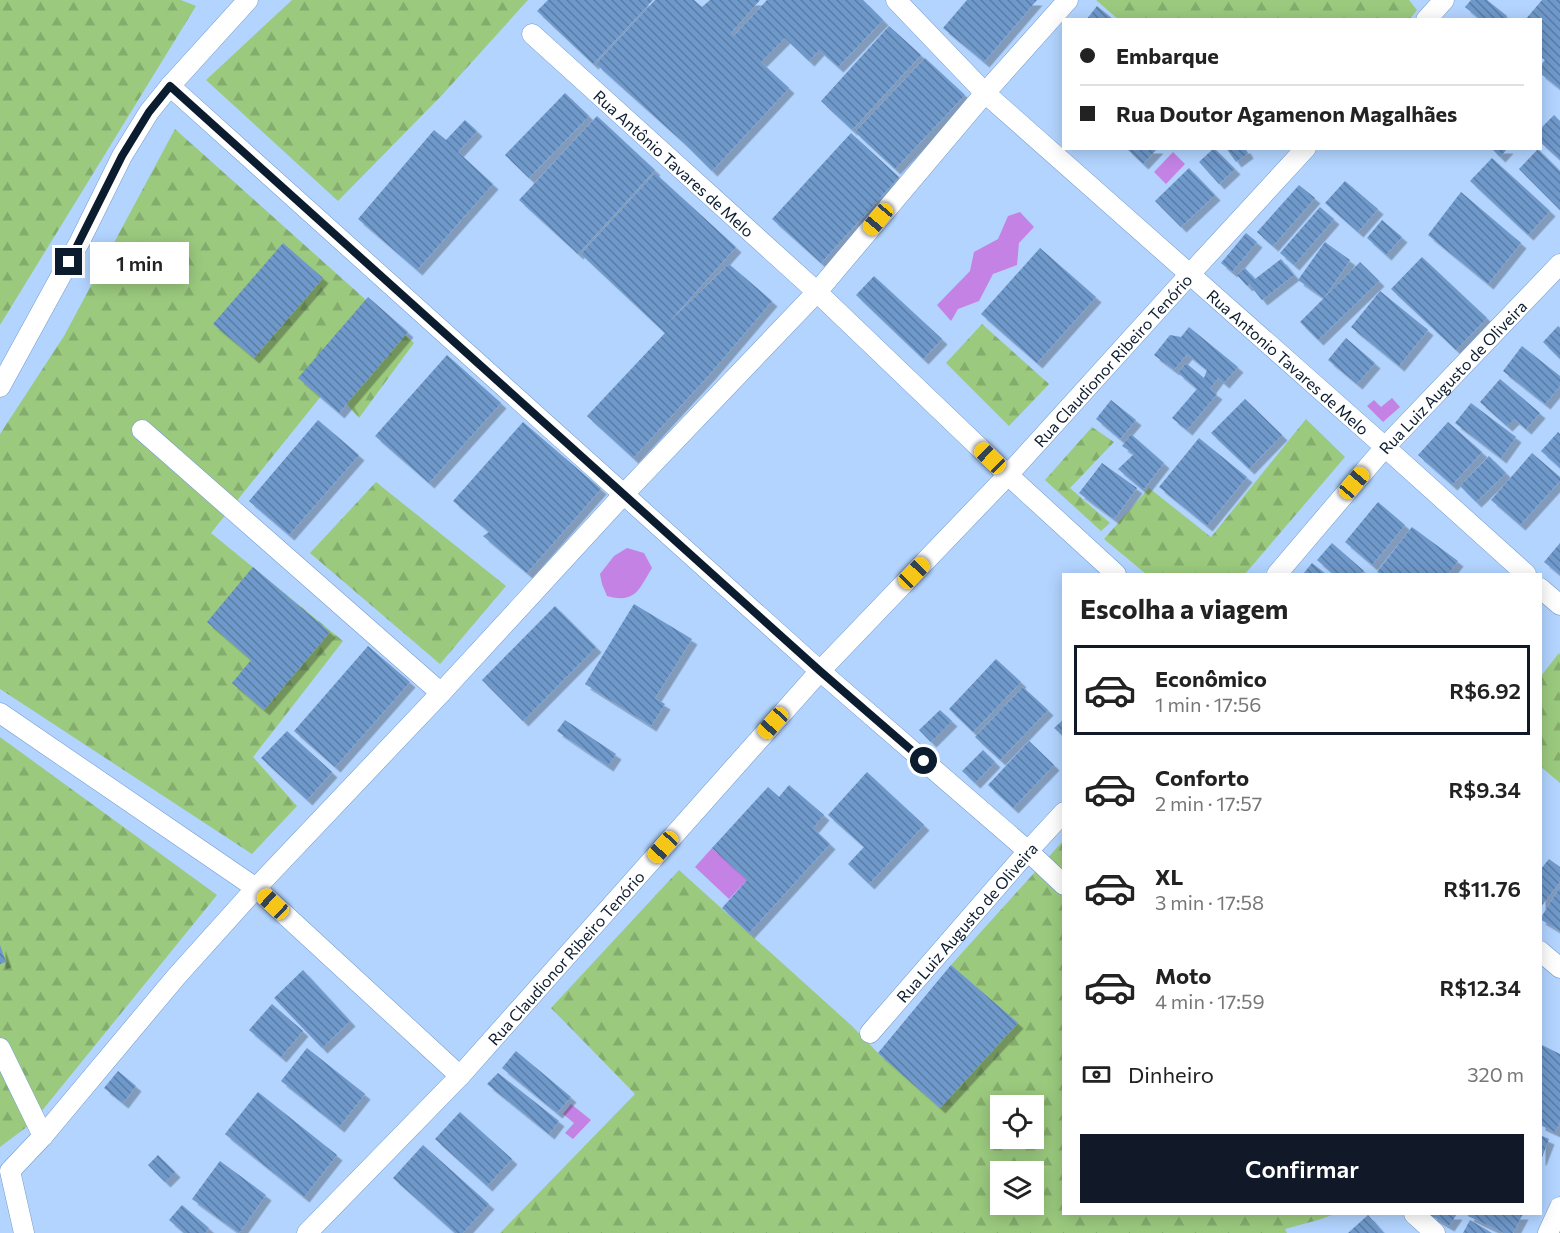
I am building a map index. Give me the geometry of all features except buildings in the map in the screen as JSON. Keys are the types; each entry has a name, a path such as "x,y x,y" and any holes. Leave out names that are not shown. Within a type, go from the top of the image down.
{"street":[{"path":"0,387 80,241 122,156 149,112 248,0"},
{"name":"Rua Antonio Tavares de Melo","path":"896,0 985,93 1525,573"},
{"path":"24,1233 5,1174 43,1136 176,977 256,888 441,693 624,494 817,292 985,93 1068,0"},
{"path":"1428,18 1444,0"},
{"name":"Rua Antônio Tavares de Melo","path":"532,34 817,292 1008,475"},
{"path":"170,86 820,671 1062,883"},
{"name":"Rua Claudionor Ribeiro Tenório","path":"307,1233 460,1076 820,671 1008,475 1304,150"},
{"name":"Rua Luiz Augusto de Oliveira","path":"1278,573 1385,447 1560,264"},
{"path":"142,430 441,693"},
{"path":"1008,475 1115,573"},
{"path":"1542,590 1560,605"},
{"path":"0,713 256,888 460,1076"},
{"name":"Rua Luiz Augusto de Oliveira","path":"870,1033 1062,814"},
{"path":"1542,953 1560,968"},
{"path":"0,1048 43,1136"},
{"path":"1548,1233 1560,1207"},
{"path":"1415,1215 1435,1233"}],"green space":[{"path":"0,0 181,0 196,6 0,325"},
{"path":"292,0 528,0 443,94 338,201 206,80"},
{"path":"1096,0 1409,0 1417,10 1411,18 1117,18"},
{"path":"175,129 414,343 359,418 330,385 211,533 343,641 253,757 297,806 252,854 0,689 0,434 64,336"},
{"path":"982,324 1049,384 1009,426 946,363"},
{"path":"1306,419 1345,457 1246,573 1145,573 1104,539 1149,488 1211,537"},
{"path":"1092,427 1114,442 1070,488 1110,523 1101,531 1045,480"},
{"path":"376,482 506,586 440,664 310,553"},
{"path":"1559,653 1560,783 1542,768 1542,675"},
{"path":"0,737 217,895 32,1123 0,1147"},
{"path":"1062,842 1062,1215 1332,1215 1285,1229 1287,1233 500,1233 635,1094 551,1008 679,870 940,1108 1017,1023 951,965"}],"shaded area":[{"path":"1173,152 1185,164 1166,184 1154,172"},
{"path":"1020,212 1034,227 1019,243 1017,265 993,274 979,301 958,309 951,321 937,305 970,271 974,252 998,239 1008,216"},
{"path":"1392,398 1400,407 1383,422 1367,406 1374,400 1381,407"},
{"path":"627,548 644,553 652,568 636,593 624,598 607,596 600,574 614,556"},
{"path":"712,848 747,880 729,899 695,867"},
{"path":"571,1104 591,1120 573,1139 565,1133 574,1123 563,1114"}],"route":[{"path":"69,262 122,156 149,112 170,86 820,671 924,761"}]}
